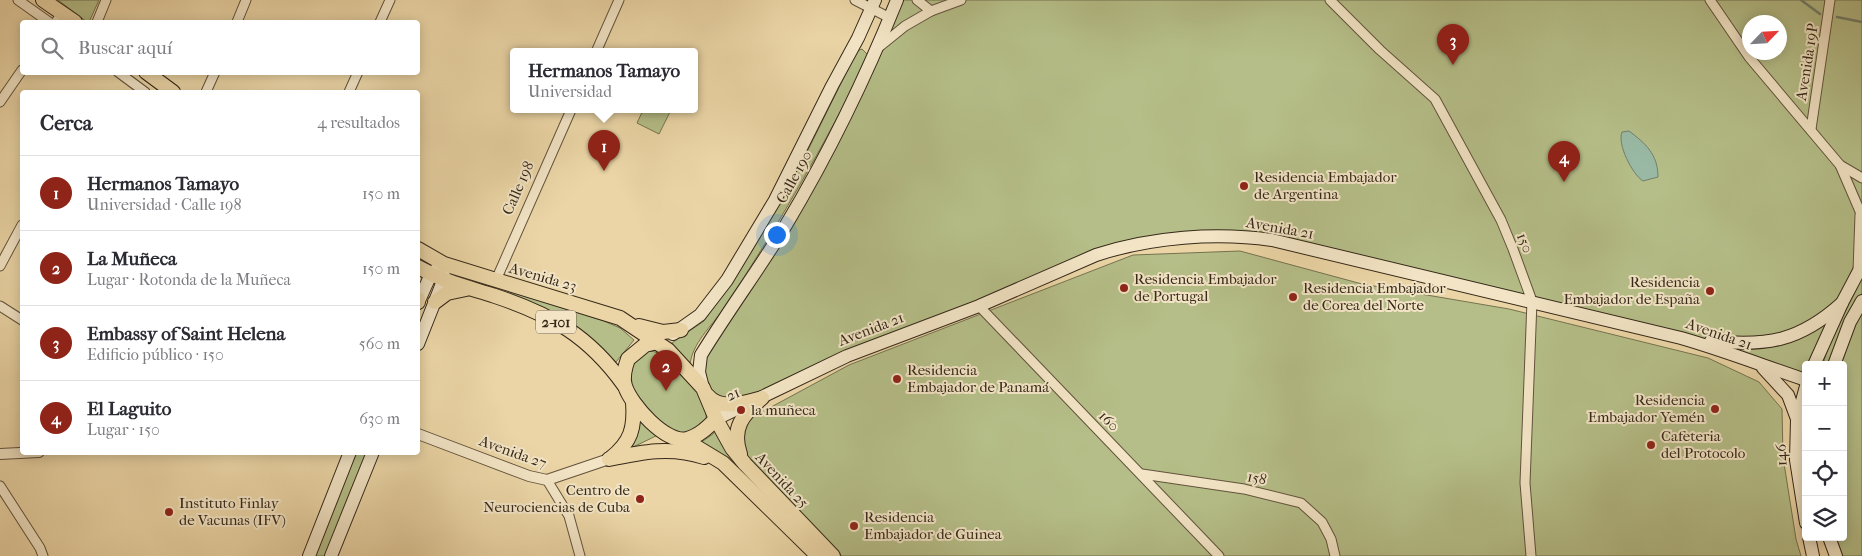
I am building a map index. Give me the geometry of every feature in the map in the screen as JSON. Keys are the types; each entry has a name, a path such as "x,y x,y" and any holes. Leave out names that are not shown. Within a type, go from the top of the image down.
{"main road":[{"path":"43,0 59,18"},
{"name":"Calle 190","path":"705,392 699,372 701,355 785,226 820,164 878,47 897,0"},
{"name":"Calle 190","path":"657,342 681,330 700,315 727,280 776,200 873,5"},
{"path":"858,38 878,47"},
{"path":"150,75 171,90"},
{"name":"Avenida 21","path":"762,398 847,356 979,306 1086,259 1116,249 1154,242 1245,236 1272,240 1681,338 1720,349 1761,366 1802,379"},
{"name":"Avenida 23","path":"420,250 444,264 620,318 668,350 705,392"},
{"path":"420,296 430,274 444,264"},
{"path":"420,339 443,281 444,264"},
{"name":"2-101","path":"420,268 443,281 530,308 574,333 600,353 624,385"},
{"path":"1816,361 1842,302 1860,268"},
{"path":"435,302 446,292 469,288"},
{"path":"1835,361 1850,322 1862,301"},
{"path":"1681,338 1741,344 1767,342 1794,334 1819,322 1842,302"},
{"path":"620,318 663,332 681,330"},
{"path":"624,385 625,367 628,359 646,345 657,342"},
{"path":"1761,366 1788,395 1797,420"},
{"name":"Avenida 25","path":"624,385 633,402 651,422 723,463 818,556"},
{"path":"705,392 712,401 722,405 742,404 762,398"},
{"name":"Avenida 25","path":"705,392 716,419 732,448 744,464 833,556"},
{"path":"744,464 737,445 737,429 744,414 762,398"},
{"name":"21","path":"716,419 762,398"},
{"name":"146","path":"1802,401 1797,420 1804,496"},
{"path":"609,460 624,447 632,431 633,402"},
{"path":"609,460 703,432 716,419"},
{"path":"609,460 654,450 676,450 723,463"},
{"path":"309,556 349,455"},
{"path":"331,556 372,455"},
{"path":"1810,541 1813,556"},
{"path":"1830,541 1836,556"}],"street":[{"path":"18,0 46,20"},
{"path":"98,20 106,0"},
{"path":"238,20 246,0"},
{"path":"381,20 390,0"},
{"path":"598,48 620,0"},
{"path":"855,0 873,5 890,18"},
{"path":"917,0 931,11"},
{"path":"878,47 905,26 931,11 961,0"},
{"name":"150","path":"1330,0 1380,50 1435,99 1500,220 1532,301 1525,483 1531,556"},
{"path":"1710,0 1749,57 1840,165 1861,215 1860,268"},
{"name":"Avenida 19P","path":"1811,129 1830,0"},
{"path":"1,97 20,73"},
{"path":"122,75 142,90"},
{"path":"207,90 214,75"},
{"path":"350,90 357,75"},
{"name":"Calle 198","path":"496,280 570,113"},
{"path":"1840,165 1862,179 1852,192"},
{"path":"0,266 20,229"},
{"path":"0,306 20,319"},
{"name":"160","path":"979,306 1219,556"},
{"name":"Avenida 27","path":"420,435 529,476 547,480 569,516 580,556"},
{"path":"0,454 20,453"},
{"path":"547,480 609,460"},
{"name":"158","path":"1142,474 1244,489 1301,502 1322,522 1331,539 1335,556"},
{"path":"0,486 40,548 43,556"}],"green space":[{"path":"58,0 99,0 90,20 84,20"},
{"path":"897,0 1862,0 1862,265 1816,361 1802,361 1802,379 1720,349 1245,236 1116,249 762,398 712,401 701,355 785,226"},
{"path":"862,49 868,55 868,59 834,123 763,247 724,308 698,343 691,358 690,366 669,345 704,321 732,281 804,158 857,51"},
{"path":"642,113 670,113 659,134 637,123"},
{"path":"1240,251 1362,284 1509,309 1708,358 1759,382 1782,409 1783,457 1796,539 1801,556 842,556 764,479 746,458 742,445 743,430 749,419 849,365 1133,255"},
{"path":"458,273 604,321 620,328 634,340 616,362 580,330 552,313 454,280 454,276"},
{"path":"1862,278 1862,293 1850,312 1830,361 1825,361 1831,340"},
{"path":"1862,301 1862,556 1836,556 1830,541 1847,541 1847,361 1836,361"},
{"path":"649,351 659,353 669,359 679,367 696,387 702,399 706,420 693,432 680,433 667,428 641,406 633,391 630,376 635,362"},
{"path":"639,418 660,434 627,450"},
{"path":"716,429 751,482 700,443 713,434"},
{"path":"355,455 367,455 326,556 315,556"}],"shaded area":[{"path":"1629,131 1650,150 1656,162 1658,177 1643,181 1630,166 1621,137 1622,132"}],"waterway":[{"path":"1801,0 1820,14"},
{"path":"1837,17 1862,22"}],"place":[{"name":"Embassy of Saint Helena","path":"1453,65"},
{"name":"Hermanos Tamayo","path":"604,171"},
{"name":"El Laguito","path":"1564,182"},
{"name":"Residencia Embajador de Argentina","path":"1244,186"},
{"name":"Residencia Embajador de Portugal","path":"1124,288"},
{"name":"Residencia Embajador de España","path":"1710,291"},
{"name":"Residencia Embajador de Corea del Norte","path":"1293,297"},
{"name":"Residencia Embajador de Panamá","path":"897,379"},
{"name":"La Muñeca","path":"666,391"},
{"name":"Residencia Embajador Yemén","path":"1715,409"},
{"name":"la muñeca","path":"741,410"},
{"name":"Cafeteria del Protocolo","path":"1651,445"},
{"name":"Centro de Neurociencias de Cuba","path":"640,499"},
{"name":"Instituto Finlay de Vacunas (IFV)","path":"169,512"},
{"name":"Residencia Embajador de Guinea","path":"854,526"}]}
